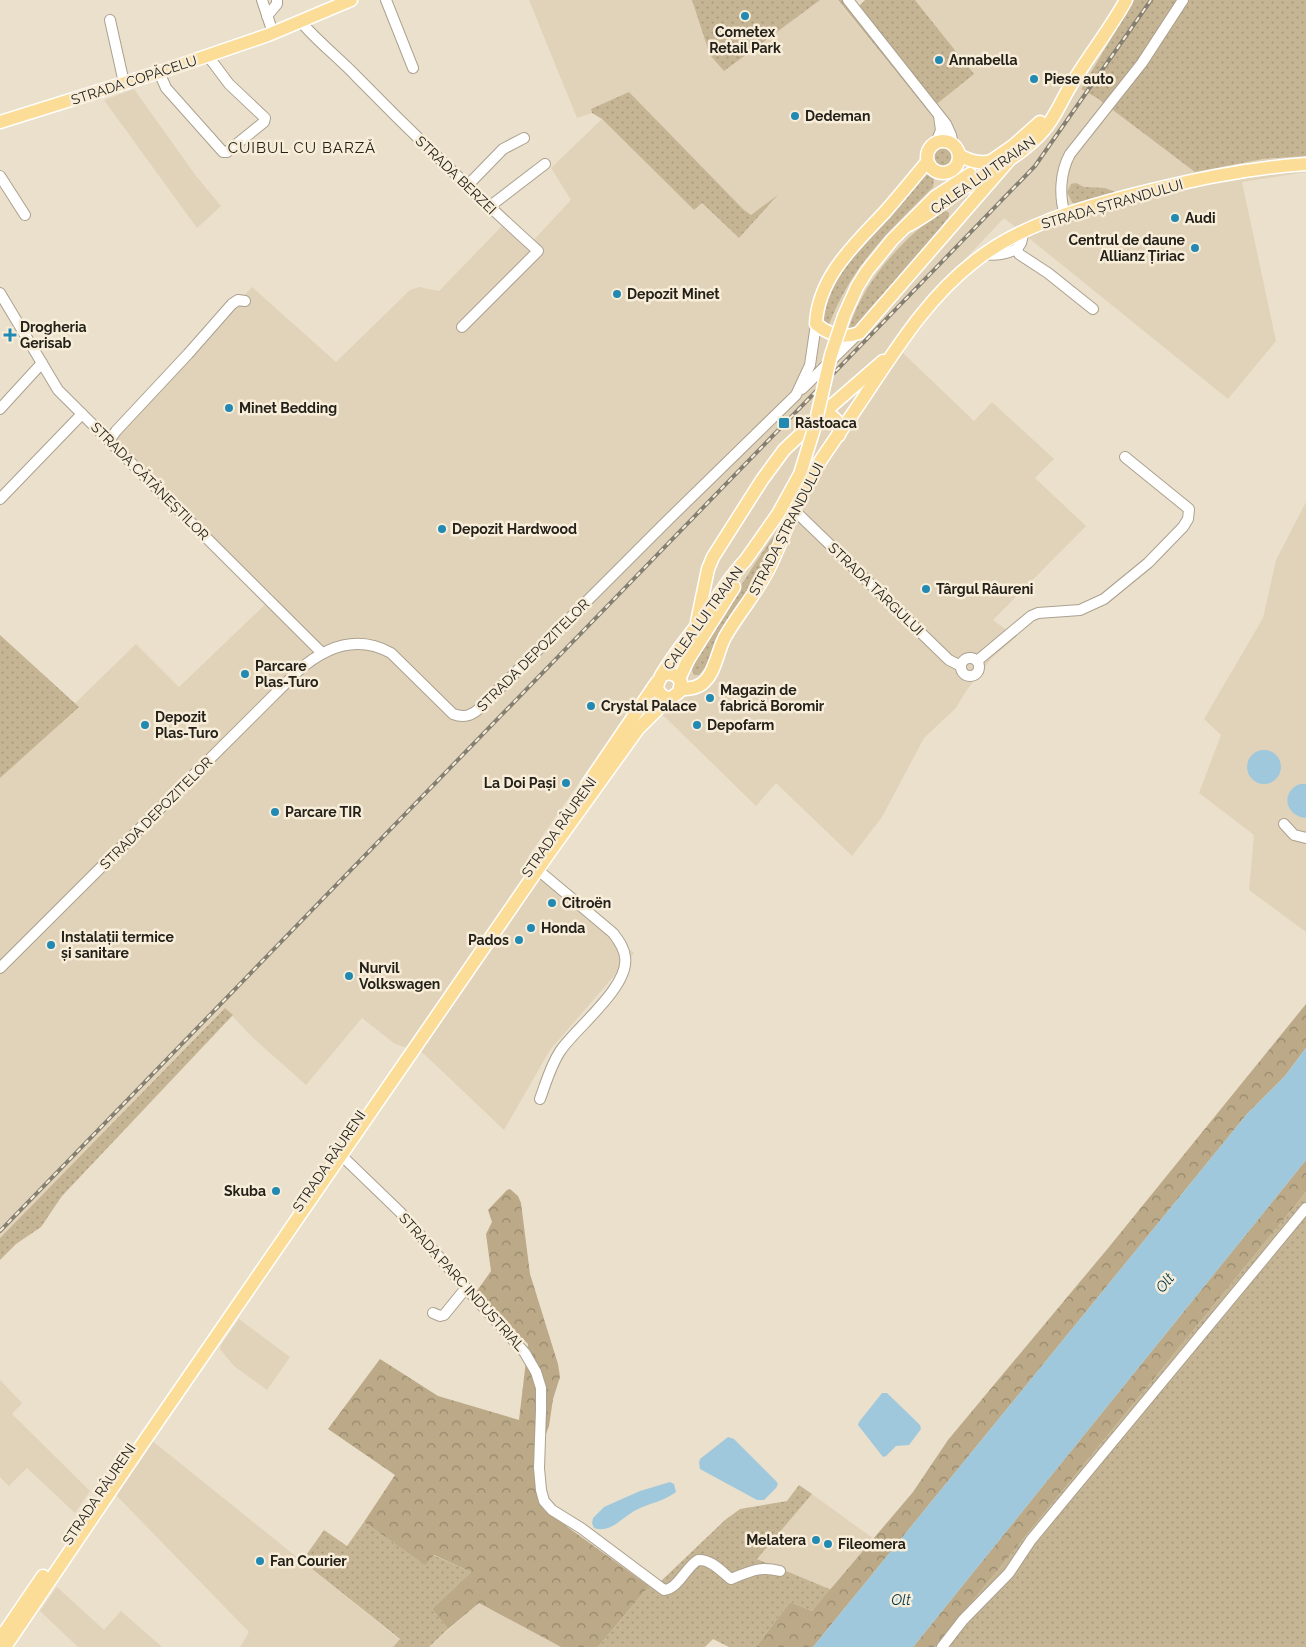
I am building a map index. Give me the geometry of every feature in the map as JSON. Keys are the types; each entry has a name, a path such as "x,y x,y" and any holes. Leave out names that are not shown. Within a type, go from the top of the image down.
{"main road":[{"name":"STRADA COPĂCELU","path":"0,122 208,56 271,34 351,0"},
{"name":"CALEA LUI TRAIAN","path":"940,199 1010,159 1033,142 1057,112 1067,91 1126,0"},
{"name":"CALEA LUI TRAIAN","path":"659,679 697,622 775,520 800,474 814,429 831,355 844,316 857,287 867,272 892,240 907,226 1029,133 1067,91"},
{"path":"956,150 956,166 953,170 937,172 927,162 929,149 936,143 944,141 956,150 979,162 992,161"},
{"path":"927,162 837,267 820,300 816,324 826,332 841,336 859,333 1010,159"},
{"name":"STRADA ȘTRANDULUI","path":"680,684 694,688 702,684 709,677 724,639 770,567 794,510 812,474 892,353 949,284 984,254 1024,231 1098,204 1177,184 1238,172 1306,164"},
{"path":"937,172 940,199 956,208 959,216"},
{"path":"697,622 708,569 715,552 774,462 822,414 892,353"},
{"path":"822,414 828,414 836,418 840,428 839,435"},
{"name":"CALEA LUI TRAIAN","path":"680,684 688,660 740,575 745,561"},
{"path":"669,674 677,676 680,684 677,695 670,698 666,698 659,693 656,686 659,679 669,674"},
{"name":"STRADA RÂURENI","path":"0,1639 352,1129 659,679"},
{"name":"STRADA RÂURENI","path":"5,1647 538,870 634,734 649,716 670,698"}],"street":[{"path":"262,0 271,34"},
{"path":"267,16 277,4 277,0"},
{"path":"386,0 414,68"},
{"path":"848,0 939,115 949,130 956,150"},
{"path":"1065,215 1061,175 1064,164 1142,63 1183,0"},
{"path":"110,20 124,83"},
{"name":"STRADA BERZEI","path":"300,22 313,37 355,75 467,186 538,251 462,327"},
{"path":"159,72 166,88 223,152 227,152 264,122 265,118 229,84 208,56"},
{"path":"936,143 940,130 939,115"},
{"path":"467,186 503,149 524,138"},
{"path":"489,207 545,164"},
{"path":"0,176 25,215"},
{"path":"984,254 993,256 1017,249 1021,243 1024,231"},
{"path":"1017,249 1020,254 1048,273 1093,309"},
{"name":"STRADA CĂTĂNEȘTILOR","path":"0,293 58,390 322,653"},
{"path":"108,441 232,304 238,300 245,301"},
{"name":"STRADA DEPOZITELOR","path":"0,968 298,671 322,653 351,644 368,644 380,647 391,653 453,714 466,716 473,714 796,396 810,365 816,324"},
{"path":"796,396 859,333"},
{"path":"0,409 42,363"},
{"path":"0,499 82,414"},
{"path":"977,661 1031,616 1038,613 1080,610 1104,599 1148,562 1183,527 1190,514 1189,509 1125,457"},
{"name":"STRADA TÂRGULUI","path":"794,510 949,660 961,666"},
{"path":"966,658 972,658 977,661 979,669 976,673 972,676 963,673 961,666 966,658"},
{"path":"1284,824 1294,835 1306,838"},
{"path":"538,870 613,933 622,945 625,961 621,976 606,999 557,1056 540,1099"},
{"path":"318,1177 326,1173 336,1157 342,1156 341,1152 352,1134 352,1129"},
{"name":"STRADA PARC INDUSTRIAL","path":"342,1156 400,1212 525,1352 536,1372 542,1399 540,1490 544,1501 552,1510 581,1528 664,1590 673,1586 698,1560 712,1564 732,1579 758,1568 780,1571"},
{"path":"942,1647 963,1620 1009,1573 1031,1540 1306,1208"},
{"path":"433,1313 444,1316 466,1288"}],"shaded area":[{"path":"529,0 837,0 928,111 964,61 915,0 1134,0 1081,89 1097,98 1263,159 1306,156 1306,172 1242,182 1276,341 1228,399 1004,218 954,271 937,305 902,352 974,421 992,402 1054,459 1035,478 1086,526 993,620 1016,637 991,659 966,691 956,708 924,738 882,817 852,856 776,783 756,806 665,717 636,700 528,857 634,953 550,1050 504,1130 423,1053 395,1044 362,1018 306,1085 251,1036 225,1008 0,1238 0,776 136,644 179,687 274,596 112,439 252,287 336,362 410,290 419,287 439,291 502,226 528,246 571,200 551,168 602,119 694,210 702,203 739,238 776,198 751,215 629,93 591,110 592,113 577,118"},
{"name":"Cometex Retail Park","path":"692,0 820,0 724,71 710,55"},
{"path":"838,0 853,0 859,6 865,0 915,0 974,74 928,111"},
{"path":"1134,0 1306,0 1306,156 1263,159 1195,172 1097,98 1081,89"},
{"path":"134,89 196,176 221,206 197,228 104,100"},
{"path":"629,92 751,215 778,195 739,238 702,203 694,210 602,119 592,113 591,109"},
{"path":"943,147 951,150 954,158 951,166 943,169 935,166 932,158 935,150"},
{"path":"926,174 934,179 933,187 872,251 848,285 828,327 823,325 822,307 841,269 922,175"},
{"path":"1076,183 1084,187 1105,188 1121,194 1079,206 1072,202 1067,192 1071,184"},
{"path":"944,209 949,213 949,216 927,248 863,324 848,331 863,295 886,262 913,234"},
{"path":"1306,502 1306,932 1249,890 1254,835 1199,793 1221,735 1204,719 1263,618 1276,560"},
{"path":"774,535 776,537 756,580 724,625 715,642 707,665 699,675 694,675 692,670 699,652"},
{"path":"0,635 79,707 0,778"},
{"path":"225,1008 233,1015 62,1196 41,1227 16,1244 0,1260 0,1238"},
{"path":"1306,1192 1306,1647 935,1647"},
{"path":"239,1319 290,1357 267,1390 234,1366 220,1349"},
{"path":"0,1380 22,1403 12,1414 90,1491 75,1513 27,1468 9,1486 0,1477"},
{"path":"150,1439 400,1640 393,1647 240,1647 249,1632 113,1492"},
{"path":"799,1485 812,1494 757,1559 832,1590 812,1611 790,1602 756,1647 729,1647 713,1639 705,1647 598,1647 649,1586 660,1582 725,1520 740,1509 787,1501"},
{"path":"812,1494 874,1539 832,1590 757,1559"},
{"path":"364,1522 424,1564 433,1555 471,1572 432,1609 448,1629 429,1647 393,1647 400,1639 302,1561 324,1530 347,1546"},
{"path":"57,1587 104,1630 121,1611 162,1647 78,1647 40,1611"},
{"path":"479,1603 561,1647 429,1647"}],"green space":[{"path":"1306,1004 1306,1048 1285,1076 1247,1114 813,1647 756,1647 790,1602 812,1611 913,1492 948,1440 1109,1247"},
{"path":"1306,1160 1306,1192 935,1647 913,1647"},
{"path":"510,1189 518,1196 521,1203 530,1274 558,1364 560,1377 553,1399 549,1426 535,1462 535,1482 538,1500 544,1510 649,1586 598,1647 561,1647 479,1603 448,1629 432,1609 471,1572 434,1555 425,1565 364,1522 395,1475 328,1429 380,1359 438,1396 519,1420 528,1344 477,1291 491,1271 486,1234 492,1222 488,1210"}],"water":[{"path":"1264,750 1276,755 1281,767 1276,779 1264,784 1252,779 1247,767 1252,755"},
{"path":"1300,784 1306,784 1305,818 1293,812 1289,808 1288,802 1290,792"},
{"name":"Olt","path":"1306,1048 1306,1160 913,1647 813,1647 1247,1114 1285,1076"},
{"path":"882,1393 887,1393 920,1425 921,1429 909,1445 896,1446 883,1457 858,1425"},
{"path":"728,1437 734,1439 778,1484 764,1500 757,1500 700,1469 700,1459"},
{"path":"670,1482 674,1484 676,1492 636,1510 611,1527 606,1529 594,1528 593,1518 604,1507 640,1491"}],"railway":[{"path":"0,1231 1035,166 1151,0"}],"place":[{"name":"Cometex Retail Park","path":"745,16"},
{"name":"Annabella","path":"939,60"},
{"name":"Piese auto","path":"1034,79"},
{"name":"Dedeman","path":"795,116"},
{"name":"Audi","path":"1175,218"},
{"name":"Centrul de daune Allianz Țiriac","path":"1195,248"},
{"name":"Depozit Minet","path":"617,294"},
{"name":"Drogheria Gerisab","path":"10,335"},
{"name":"Minet Bedding","path":"229,408"},
{"name":"Răstoaca","path":"784,423"},
{"name":"Depozit Hardwood","path":"442,529"},
{"name":"Târgul Râureni","path":"926,589"},
{"name":"Parcare Plas-Turo","path":"245,674"},
{"name":"Magazin de fabrică Boromir","path":"710,698"},
{"name":"Crystal Palace","path":"591,706"},
{"name":"Depozit Plas-Turo","path":"145,725"},
{"name":"Depofarm","path":"697,725"},
{"name":"La Doi Pași","path":"566,783"},
{"name":"Parcare TIR","path":"275,812"},
{"name":"Citroën","path":"552,903"},
{"name":"Honda","path":"531,928"},
{"name":"Pados","path":"519,940"},
{"name":"Instalații termice și sanitare","path":"51,945"},
{"name":"Nurvil Volkswagen","path":"349,976"},
{"name":"Skuba","path":"276,1191"},
{"name":"Melatera","path":"816,1540"},
{"name":"Fileomera","path":"828,1544"},
{"name":"Fan Courier","path":"260,1561"}],"district":[{"name":"CUIBUL CU BARZĂ","path":"302,148"}]}
